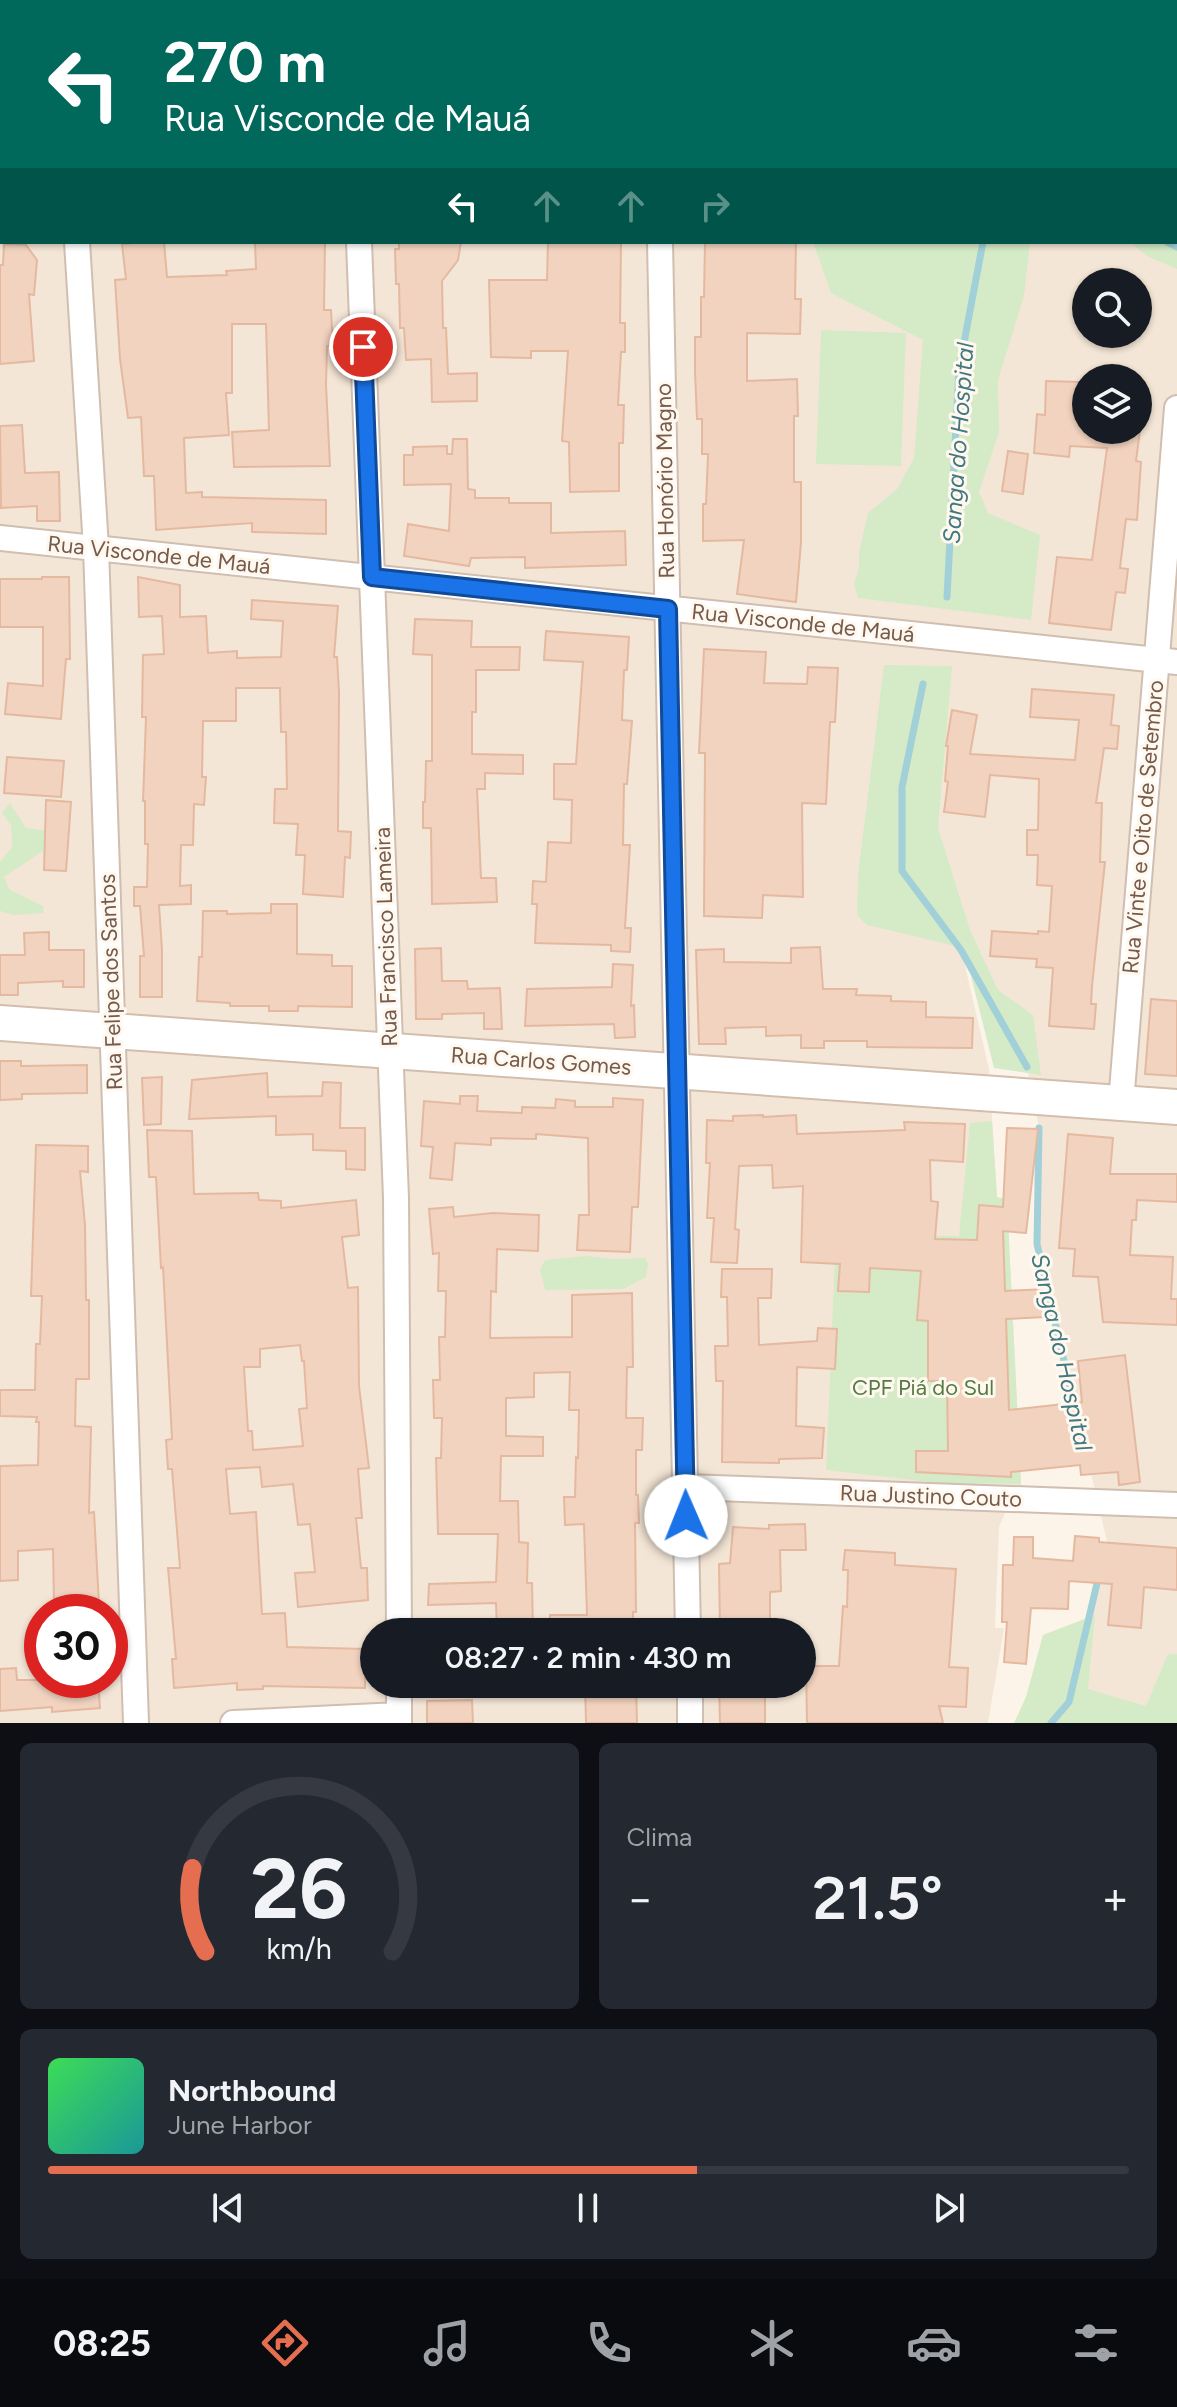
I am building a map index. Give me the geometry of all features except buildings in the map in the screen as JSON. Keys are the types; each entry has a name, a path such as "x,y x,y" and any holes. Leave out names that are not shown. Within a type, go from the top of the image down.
{"street":[{"name":"Rua Felipe dos Santos","path":"77,244 96,548 136,1723"},
{"name":"Rua Francisco Lameira","path":"359,244 396,1198 399,1618"},
{"name":"Rua Honório Magno","path":"660,244 688,1618"},
{"name":"Rua Vinte e Oito de Setembro","path":"1121,1103 1167,662 1177,408"},
{"name":"Rua Visconde de Mauá","path":"0,538 1167,662"},
{"name":"Rua Carlos Gomes","path":"0,1023 1177,1107"},
{"name":"Rua Justino Couto","path":"686,1487 1177,1505"},
{"path":"233,1723 399,1719 399,1698"},
{"path":"690,1698 690,1723"}],"shaded area":[{"path":"0,244 1171,244 1177,247 1177,1723 1051,1723 1069,1702 1107,1541 1037,1244 1039,1128 1027,1067 962,953 989,1069 997,1197 1007,1200 1021,1484 999,1527 995,1628 1004,1628 988,1723 0,1723"}],"green space":[{"path":"814,244 1030,244 1024,296 998,380 999,432 979,492 988,513 1040,535 1031,620 858,598 854,583 868,513 897,489 914,458 923,340 831,293"},
{"path":"1132,244 1177,244 1177,269 1149,257"},
{"path":"821,330 906,333 901,466 816,464"},
{"path":"884,665 952,666 938,828 970,930 998,990 1033,1015 1041,1075 994,1068 964,948 867,925 857,915 858,875"},
{"path":"10,803 26,828 56,832 52,845 4,877 10,890 43,906 44,913 14,915 0,911 0,862 12,847 11,825 2,813"},
{"name":"CPF Piá do Sul","path":"992,1121 997,1197 1007,1200 1021,1484 940,1483 826,1470 836,1234 959,1236 970,1123"},
{"path":"586,1256 645,1258 648,1264 646,1277 623,1289 545,1290 540,1269 545,1260"},
{"path":"1095,1615 1088,1689 1146,1706 1168,1654 1177,1654 1177,1723 1014,1723 1026,1697 1043,1635"}],"waterway":[{"name":"Sanga do Hospital","path":"947,597 959,369 983,244"},
{"path":"1171,244 1177,247"},
{"name":"Sanga do Hospital","path":"923,684 902,787 902,871 961,950 1027,1067"},
{"name":"Sanga do Hospital","path":"1039,1128 1037,1244 1075,1409"},
{"name":"Sanga do Hospital","path":"1051,1723 1069,1702 1099,1575"}],"route":[{"path":"363,347 372,577 668,609 686,1516"}]}
